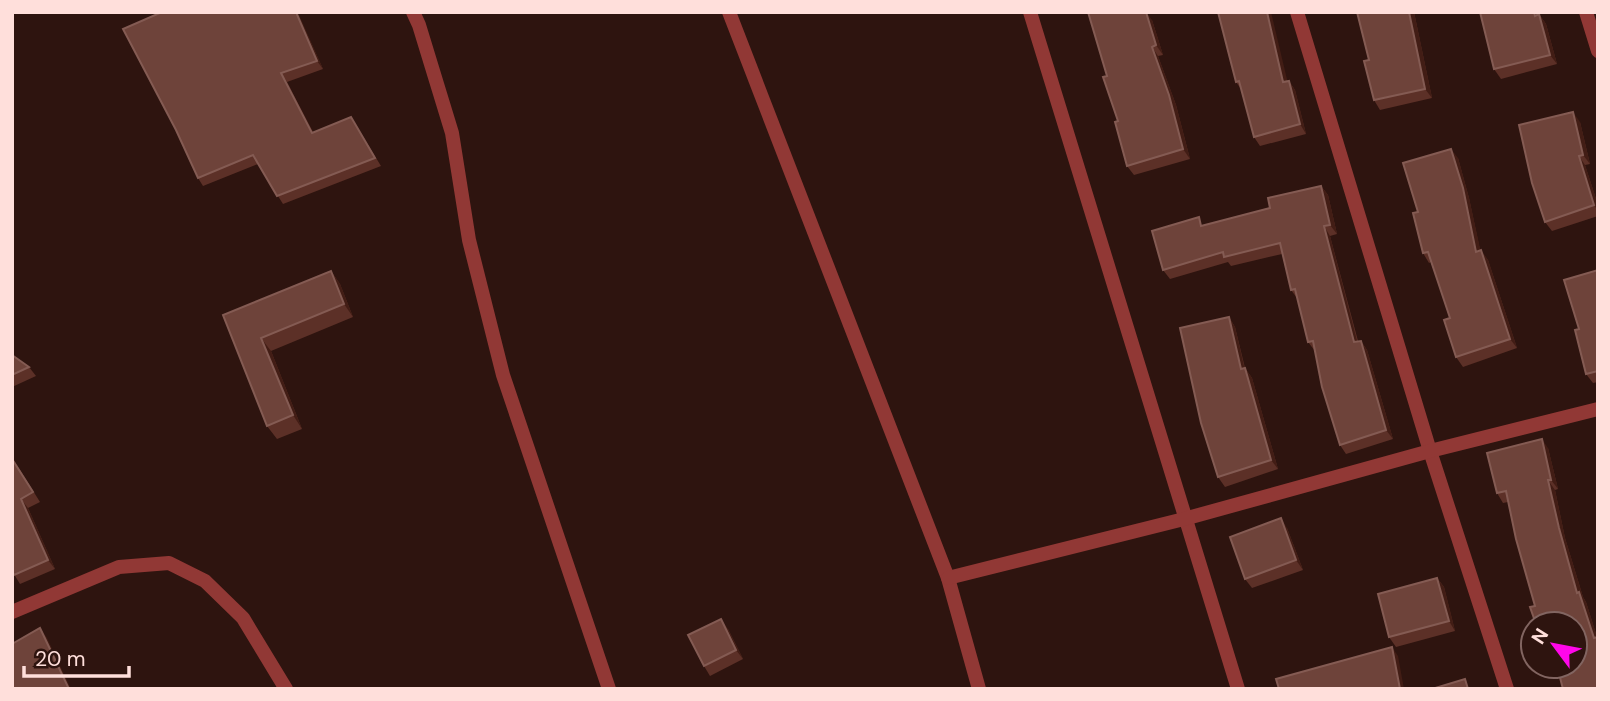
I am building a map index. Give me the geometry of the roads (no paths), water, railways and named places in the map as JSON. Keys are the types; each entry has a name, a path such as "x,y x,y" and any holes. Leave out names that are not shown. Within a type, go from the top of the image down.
{"street":[{"path":"413,12 452,133 469,240 503,375 609,689"},
{"path":"729,12 948,578 979,689"},
{"path":"1030,12 1238,689"},
{"path":"1297,12 1430,451 1507,689"},
{"path":"1586,12 1598,51"},
{"path":"948,578 1184,519 1430,451 1598,409"},
{"path":"12,612 119,567 169,563 205,581 243,618 286,689"}]}
